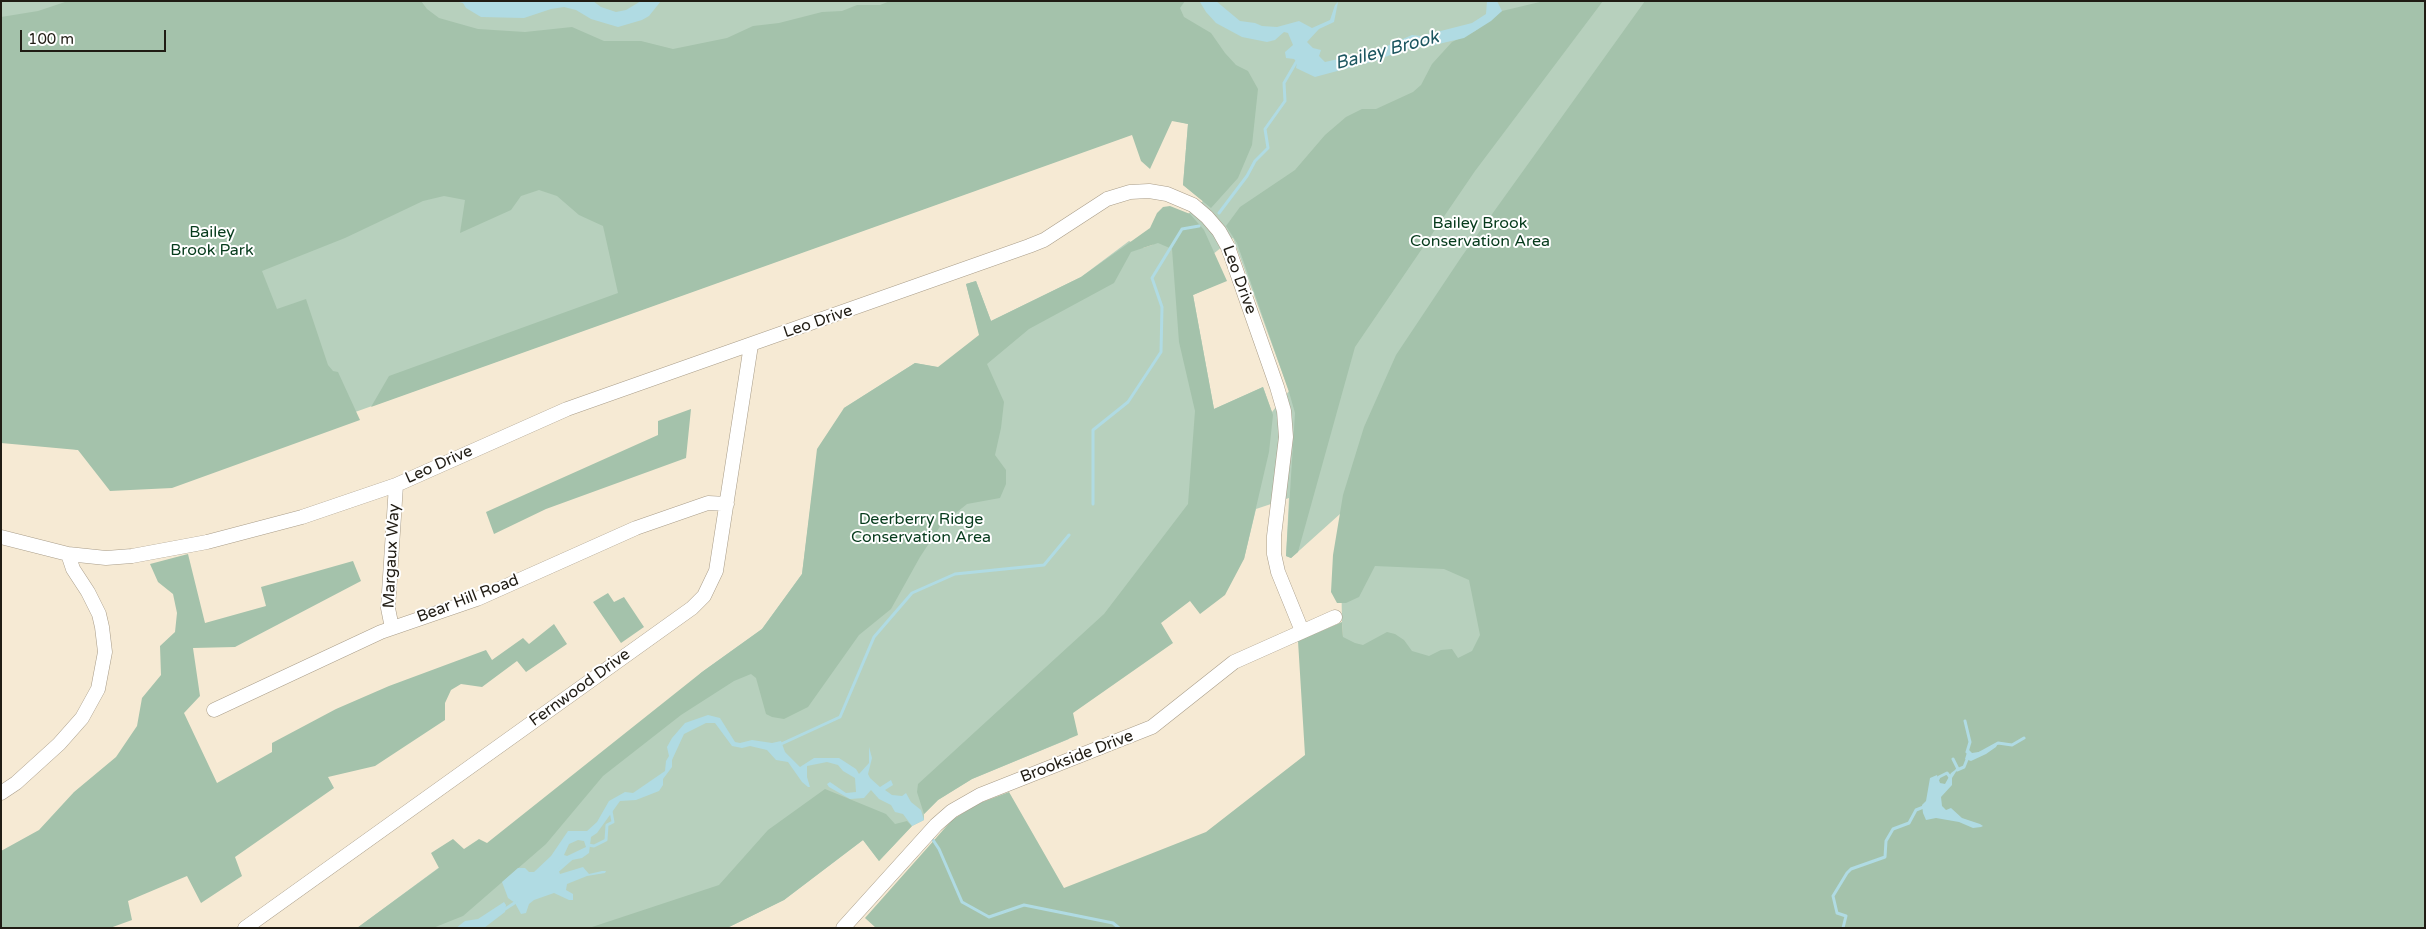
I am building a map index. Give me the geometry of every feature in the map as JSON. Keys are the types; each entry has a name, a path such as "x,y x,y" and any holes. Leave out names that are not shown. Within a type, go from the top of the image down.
{"street":[{"name":"Leo Drive","path":"1,537 68,554 106,558 132,556 186,547 293,520 396,484 567,409 1029,246 1044,240 1106,199 1121,194 1149,191 1167,194 1184,201 1207,217 1224,239 1281,399 1286,437 1274,536 1274,554 1278,572 1302,631"},
{"name":"Fernwood Drive","path":"245,928 696,604 708,592 715,577 751,344"},
{"name":"Margaux Way","path":"392,628 388,608 396,484"},
{"name":"Bear Hill Road","path":"214,710 392,628 477,599 622,534 665,517 708,504 727,504"},
{"path":"1,793 35,767 77,724 93,702 98,689 105,652 102,627 99,614 73,569 68,554"},
{"name":"Brookside Drive","path":"843,928 936,825 952,811 980,795 1152,727 1226,667 1335,617"}],"green space":[{"path":"1,1 2425,1 1579,556 1501,656 1348,726 1342,622 1340,514 1291,558 1286,556 1289,498 1256,509 1244,559 1053,705 1069,739 972,779 938,800 924,814 924,820 912,826 879,861 863,840 784,900 727,928 357,928 464,849 484,872 702,672 762,629 802,574 812,495 844,408 915,363 958,371 987,363 966,284 976,281 991,321 1081,277 1129,241 1143,248 1152,245 1203,201 1183,185 1188,124 1172,120 179,475 1,431","holes":["1233,238 1289,391 1272,412 1263,387 1214,409 1193,295 1222,282 1212,255"]},
{"name":"Bailey Brook Park","path":"68,1 421,1 427,9 439,18 478,29 525,32 572,27 604,41 641,41 673,49 727,38 753,26 779,23 822,12 842,11 857,5 880,5 890,1 1185,1 1180,8 1184,17 1211,33 1236,65 1248,71 1258,89 1252,145 1238,178 1211,208 1183,185 1188,124 1172,121 1150,169 1141,161 1132,135 371,407 389,376 618,293 603,226 579,215 557,196 539,190 521,196 511,210 460,233 465,200 444,196 423,201 345,238 262,271 277,309 306,299 328,365 333,371 338,372 360,420 172,488 110,491 78,450 1,443 1,17 38,11"},
{"path":"1544,1 1603,1 1475,171 1355,347 1298,552 1291,558 1286,556 1295,413 1237,243 1226,226 1240,207 1295,170 1325,135 1346,117 1362,109 1376,109 1413,92 1421,85 1432,64 1452,42 1475,31 1502,11"},
{"name":"Bailey Brook Conservation Area","path":"1645,1 2425,1 2425,928 876,928 865,918 952,820 977,804 1009,792 1064,888 1206,832 1305,755 1298,641 1342,622 1343,637 1363,645 1387,632 1395,634 1404,640 1412,651 1429,656 1441,650 1452,649 1458,658 1472,651 1480,635 1469,580 1444,569 1375,566 1359,597 1346,603 1337,603 1331,592 1333,555 1343,495 1364,427 1396,355 1462,256"},
{"name":"Deerberry Ridge Conservation Area","path":"1170,206 1190,214 1204,230 1227,281 1193,295 1214,409 1263,387 1273,415 1269,452 1244,559 1225,595 1200,614 1190,601 1161,623 1173,643 1073,713 1078,735 972,779 938,800 924,814 917,792 918,784 1104,614 1188,504 1195,411 1179,342 1172,249 1158,243 1131,252 1114,283 1029,329 987,364 1004,402 995,455 1006,470 1006,484 1000,498 967,504 941,525 920,557 891,609 859,635 808,707 784,719 772,717 766,714 756,678 751,674 734,681 681,715 603,776 546,844 463,916 433,928 357,928 439,868 431,853 453,839 464,849 479,839 487,843 702,672 762,629 802,574 817,449 844,408 915,363 938,367 979,335 966,284 976,281 991,321 1081,277 1150,228 1157,213 1163,207"},
{"path":"691,409 686,458 546,509 494,534 486,512 658,435 658,421"},
{"path":"188,554 205,623 266,606 261,587 353,561 361,581 235,647 193,648 200,696 184,713 217,783 272,752 272,743 336,709 389,686 486,650 492,660 523,638 529,644 554,624 567,644 526,672 517,661 482,687 461,684 451,690 445,703 445,720 375,766 328,777 334,788 235,857 242,876 201,903 187,876 128,901 132,920 110,928 1,928 1,851 39,830 74,792 116,757 137,726 142,698 161,675 160,646 175,632 177,613 173,594 158,582 150,564"},
{"path":"608,593 614,602 624,597 644,627 621,643 593,602"},
{"path":"825,789 886,814 895,824 907,821 912,826 879,861 863,840 784,900 727,928 589,928 719,885 768,830"}],"water":[{"path":"455,1 593,1 601,7 616,12 626,10 641,1 661,1 649,16 618,27 591,19 576,10 564,7 551,9 524,18 481,17 466,8 463,3"},
{"name":"Bailey Brook","path":"1216,1 1240,21 1277,27 1299,21 1312,28 1330,20 1335,5 1338,2 1334,22 1319,29 1307,42 1313,48 1321,50 1319,56 1325,62 1378,50 1412,35 1421,36 1472,23 1486,14 1487,1 1497,1 1502,11 1491,21 1464,38 1430,46 1405,49 1378,60 1315,77 1296,68 1297,62 1294,59 1286,58 1285,52 1293,45 1288,33 1284,32 1275,40 1267,42 1242,37 1216,23 1200,2"},
{"path":"708,715 720,718 735,742 740,743 752,740 772,743 781,741 785,752 800,767 814,758 839,758 856,769 859,774 869,763 869,747 872,758 868,774 870,778 880,787 891,780 893,785 885,790 892,795 902,796 906,793 911,802 921,810 924,820 912,826 903,814 895,812 891,805 879,799 871,790 864,798 850,799 829,787 827,784 830,782 846,793 856,792 855,778 843,771 838,765 827,762 807,766 807,777 810,787 808,787 802,782 788,762 776,760 767,750 750,746 742,748 732,746 715,723 706,723 684,734 672,760 672,767 663,779 663,785 659,791 636,800 620,801 597,833 591,837 589,853 582,858 567,861 558,869 560,874 583,867 589,874 606,871 605,873 587,876 567,884 566,890 573,894 573,900 554,893 534,900 529,904 526,913 521,914 515,903 508,898 502,882 518,868 525,868 529,872 534,872 551,856 568,831 587,831 597,822 609,801 625,792 633,793 665,771 666,761 669,756 667,747 685,723","holes":["578,840 584,841 586,847 567,856 564,855 569,844"]},
{"path":"1998,743 1996,747 1986,754 1971,761 1965,759 1968,749 1972,753 1985,751"},
{"path":"1959,767 1952,778 1952,785 1941,797 1942,806 1946,810 1951,808 1962,818 1980,824 1983,826 1981,827 1973,828 1959,822 1936,818 1926,820 1923,813 1922,805 1926,801 1930,778 1937,775 1940,783 1945,784 1951,773"},
{"path":"504,902 506,905 505,912 484,928 456,928 465,921 478,919"}],"waterway":[{"path":"1219,213 1247,176 1255,161 1268,148 1265,129 1285,101 1284,83 1298,59"},
{"path":"1093,504 1093,430 1128,402 1161,352 1162,307 1152,278 1182,229 1199,226"},
{"path":"779,745 840,717 874,637 912,593 955,574 1044,565 1069,535"},
{"path":"1965,721 1970,742 1967,752"},
{"path":"1978,754 1998,743 2012,745 2024,738"},
{"path":"1957,770 1964,767 1968,757"},
{"path":"1953,759 1958,769"},
{"path":"1937,781 1939,777 1947,773 1950,777"},
{"path":"1843,928 1846,916 1837,913 1833,896 1847,873 1851,869 1885,857 1886,841 1893,829 1909,823 1916,810 1926,806"},
{"path":"588,845 594,846 606,840 607,825 613,822 611,811"},
{"path":"931,837 939,849 962,902 989,917 1024,905 1113,923 1119,928"},
{"path":"555,873 571,859"},
{"path":"502,911 516,902"}]}
